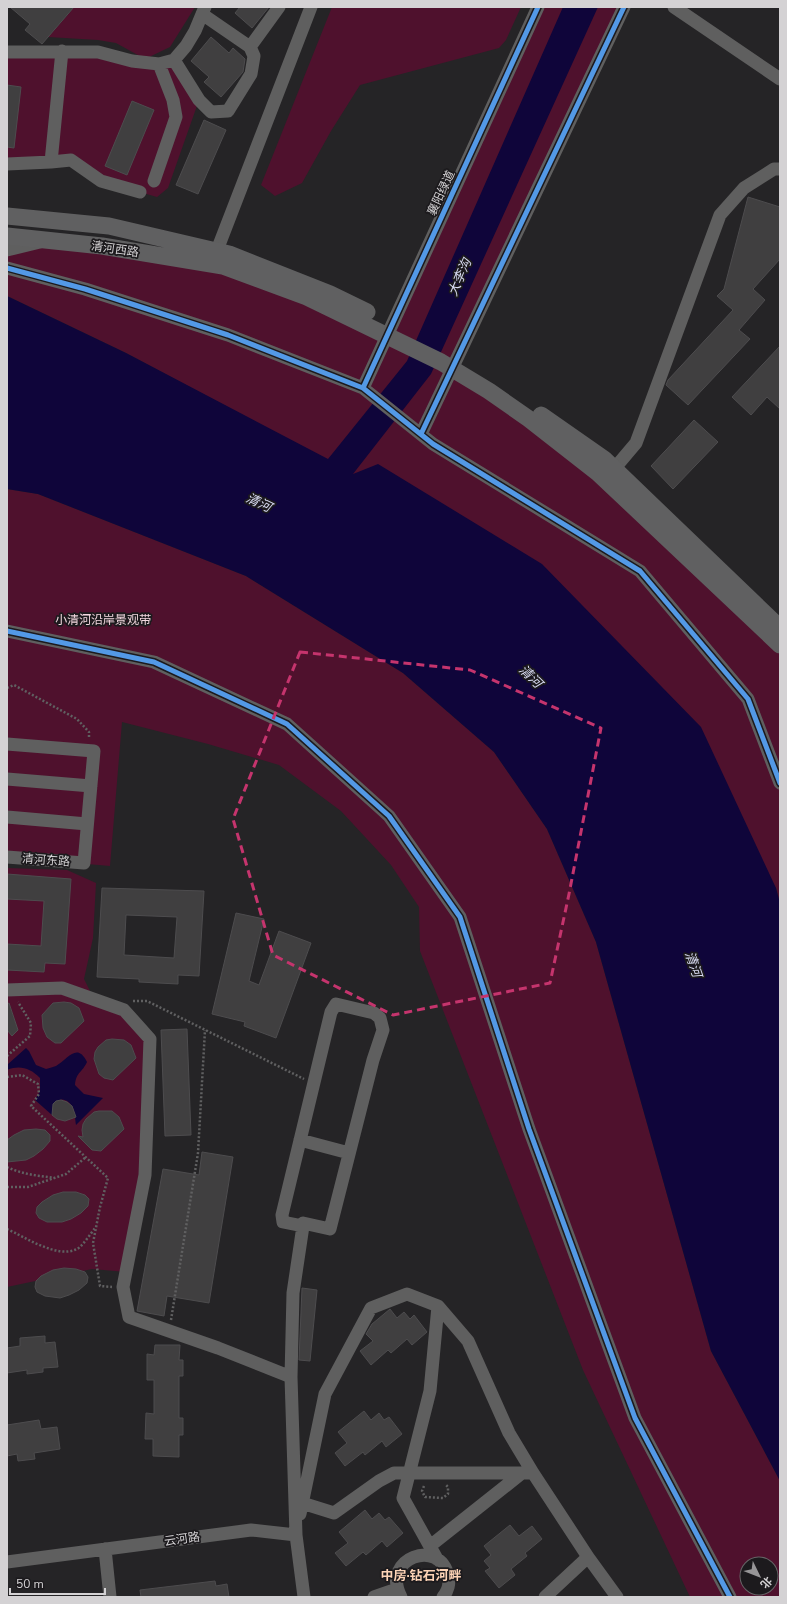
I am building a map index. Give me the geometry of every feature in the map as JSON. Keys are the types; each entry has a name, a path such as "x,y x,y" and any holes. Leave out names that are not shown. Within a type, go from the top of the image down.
{"main road":[{"path":"7,216 109,226 217,260 394,332 450,361 489,378 604,459 780,628"},
{"name":"清河西路","path":"7,236 217,260"},
{"path":"450,361 524,415 598,473 780,645"}],"street":[{"path":"250,46 279,7"},
{"path":"217,260 311,7"},
{"name":"襄阳绿道","path":"367,392 538,7"},
{"path":"418,432 450,361 624,7"},
{"path":"674,7 780,79"},
{"path":"7,52 98,52 132,61 159,64 174,60 186,46 196,31 203,11 250,46 254,56 251,74 228,111 211,112 199,100 174,60"},
{"path":"51,162 62,51"},
{"path":"154,181 176,117 173,100 159,64"},
{"path":"7,164 71,160 101,181 140,192"},
{"path":"614,469 636,443 720,215 744,188 774,169 780,169"},
{"path":"7,250 47,240"},
{"path":"7,268 86,289 228,335 367,392 433,444 640,571 748,699 780,783"},
{"path":"7,631 154,662 287,724 389,816 460,918 528,1129 635,1418 730,1597"},
{"path":"7,744 94,752 87,824 7,817"},
{"path":"7,779 91,786"},
{"name":"清河东路","path":"7,857 84,863 87,824"},
{"path":"9,990 62,988 124,1010 150,1039 145,1176 123,1287 129,1317 218,1348 290,1377"},
{"path":"303,1226 283,1222 282,1215 331,1012 336,1004 374,1013 380,1018 383,1030 373,1060 330,1229 303,1223 303,1226 293,1293 290,1377 296,1535 304,1597"},
{"path":"300,1140 349,1153"},
{"path":"296,1535 325,1394 371,1308 407,1294 438,1306 468,1341 528,1473 618,1597"},
{"path":"437,1559 403,1498 430,1391 438,1306"},
{"path":"302,1503 334,1513 379,1481 394,1473 528,1473"},
{"path":"430,1546 528,1473"},
{"name":"云河路","path":"7,1562 250,1530 296,1535"},
{"path":"105,1549 110,1597"},
{"path":"374,1597 399,1593 396,1579 398,1571 407,1560 420,1555 437,1559 443,1564 449,1579 448,1587 443,1597"},
{"path":"545,1597 588,1557"}],"path":[{"path":"7,688 14,685 77,719 89,732 89,751"},
{"path":"7,1056 30,1036 31,1023 9,990"},
{"path":"124,1010 133,1001 147,1001 299,1077 314,1082"},
{"path":"170,1332 198,1153 206,1030"},
{"path":"7,1077 22,1075 38,1084 39,1094 31,1106 108,1178 92,1243 100,1286 123,1287"},
{"path":"7,1187 28,1187 66,1174 86,1157"},
{"path":"7,1167 36,1176 55,1178"},
{"path":"7,1229 36,1244 62,1252 78,1249 96,1228"},
{"path":"428,1482 422,1487 425,1497 443,1498 448,1494 448,1487 444,1483 452,1483"}],"highlighted area":[{"path":"300,652 470,670 601,728 550,983 393,1015 273,955 233,819"}],"green space":[{"path":"67,7 195,7 170,47 145,59 116,43 98,40 48,37 71,11"},
{"path":"332,7 521,7 506,40 499,48 360,85 331,131 302,183 275,196 261,185"},
{"path":"538,7 624,7 458,359 461,366 780,637 780,903 776,888 353,474 126,353 7,296 7,236 223,266 387,335"},
{"path":"7,52 174,60 199,100 168,188 157,197 101,181 71,160 7,164"},
{"name":"小清河沿岸景观带","path":"7,489 38,494 246,576 403,673 494,752 547,829 596,942 711,1351 780,1481 780,1597 690,1597 583,1370 420,951 419,907 391,865 341,811 279,765 208,744 122,722 110,866 7,857"},
{"path":"7,868 67,870 96,883 93,938 84,979 94,999 124,1010 150,1039 145,1175 126,1272 92,1269 7,1287"}],"water":[{"path":"563,7 598,7 431,374 353,474 378,464 542,564 701,727 776,888 780,903 780,1481 711,1351 596,942 547,829 494,752 403,673 246,576 38,494 7,489 7,296 126,353 328,459 407,361"},
{"path":"26,1048 36,1065 46,1069 56,1066 72,1054 76,1053 80,1053 87,1062 78,1075 75,1085 84,1094 103,1098 76,1125 73,1108 69,1102 62,1099 59,1100 52,1110 52,1115 35,1100 40,1091 40,1078 25,1068 12,1068 7,1070 7,1065"}],"building":[{"path":"10,7 74,7 42,44 25,30 30,24"},
{"path":"240,7 269,7 252,28 235,13"},
{"path":"211,37 229,53 233,48 245,59 243,72 221,97 204,82 209,77 191,61"},
{"path":"7,85 21,87 14,148 7,147"},
{"path":"132,101 154,110 127,175 105,166"},
{"path":"204,120 226,130 198,194 176,185"},
{"path":"748,197 780,207 780,259 753,289 765,300 739,330 750,339 688,405 666,385 668,380 733,310 717,296 724,289"},
{"path":"780,346 780,409 767,397 751,415 732,397"},
{"path":"694,420 718,442 673,489 651,466"},
{"path":"7,874 71,879 65,964 45,963 44,972 7,970 7,944 41,946 44,901 7,899"},
{"path":"102,888 204,891 199,976 178,975 178,984 139,982 139,979 97,977","holes":["126,915 177,917 174,958 124,955"]},
{"path":"236,913 264,919 249,981 259,985 279,931 311,943 276,1038 244,1026 245,1022 212,1014"},
{"path":"9,1003 18,1030 12,1036 7,1030 7,1004"},
{"path":"53,1003 71,1003 79,1008 84,1021 61,1043 55,1043 47,1037 43,1028 42,1015"},
{"path":"187,1029 191,1135 165,1136 161,1030"},
{"path":"106,1040 124,1040 131,1045 136,1058 113,1080 104,1078 99,1074 94,1059 95,1052 98,1047"},
{"path":"61,1100 72,1106 76,1117 65,1121 57,1119 52,1115 53,1104 56,1101"},
{"path":"112,1111 119,1117 124,1129 101,1151 92,1150 78,1136 83,1137 83,1124 86,1119 94,1112"},
{"path":"24,1130 45,1130 50,1135 50,1141 43,1149 26,1160 7,1162 7,1140"},
{"path":"202,1152 233,1157 209,1303 167,1296 164,1316 137,1311 163,1169 199,1175"},
{"path":"63,1192 76,1192 85,1195 89,1199 88,1206 81,1213 62,1222 47,1222 39,1218 36,1213 37,1207 53,1195"},
{"path":"64,1268 76,1269 85,1272 88,1277 87,1283 79,1290 60,1298 45,1296 37,1292 35,1287 36,1281 41,1276 53,1270"},
{"path":"302,1288 317,1290 310,1361 299,1360"},
{"path":"390,1309 397,1318 404,1312 410,1319 414,1315 427,1332 412,1345 407,1339 391,1353 388,1350 371,1365 360,1351 373,1341 366,1334 372,1324"},
{"path":"45,1336 45,1343 55,1342 58,1367 43,1368 43,1372 27,1374 27,1370 7,1373 7,1348 20,1346 20,1338"},
{"path":"155,1345 180,1345 179,1360 183,1360 183,1376 179,1376 179,1418 183,1418 183,1435 179,1435 179,1457 153,1456 153,1439 145,1439 146,1413 154,1414 154,1380 147,1380 147,1354 154,1355"},
{"path":"364,1411 371,1420 379,1413 384,1420 389,1417 402,1434 386,1447 382,1441 365,1455 363,1452 345,1466 335,1453 347,1443 338,1432"},
{"path":"39,1420 41,1429 57,1427 60,1449 34,1453 35,1459 18,1461 17,1454 7,1456 7,1425"},
{"path":"365,1510 372,1519 379,1513 385,1520 389,1517 403,1533 387,1547 382,1541 366,1555 363,1552 346,1566 335,1553 348,1543 339,1532"},
{"path":"510,1525 519,1536 532,1526 542,1539 525,1553 527,1556 511,1569 515,1575 499,1588 485,1571 490,1568 484,1561 491,1555 484,1546"},
{"path":"215,1581 216,1586 227,1584 229,1597 141,1597 140,1590"}],"cycle path":[{"path":"363,388 538,7"},
{"path":"421,434 624,7"},
{"path":"7,268 85,289 228,335 363,388 433,444 640,571 748,699 780,783"},
{"path":"7,631 154,662 287,724 389,816 460,917 529,1129 635,1418 730,1597"}],"district":[{"name":"中房·钻石河畔","path":"421,1575"}],"water label":[{"name":"大李沟","path":"459,277"},
{"name":"清河","path":"259,502"},
{"name":"清河","path":"531,676"},
{"name":"清河","path":"694,964"}]}
